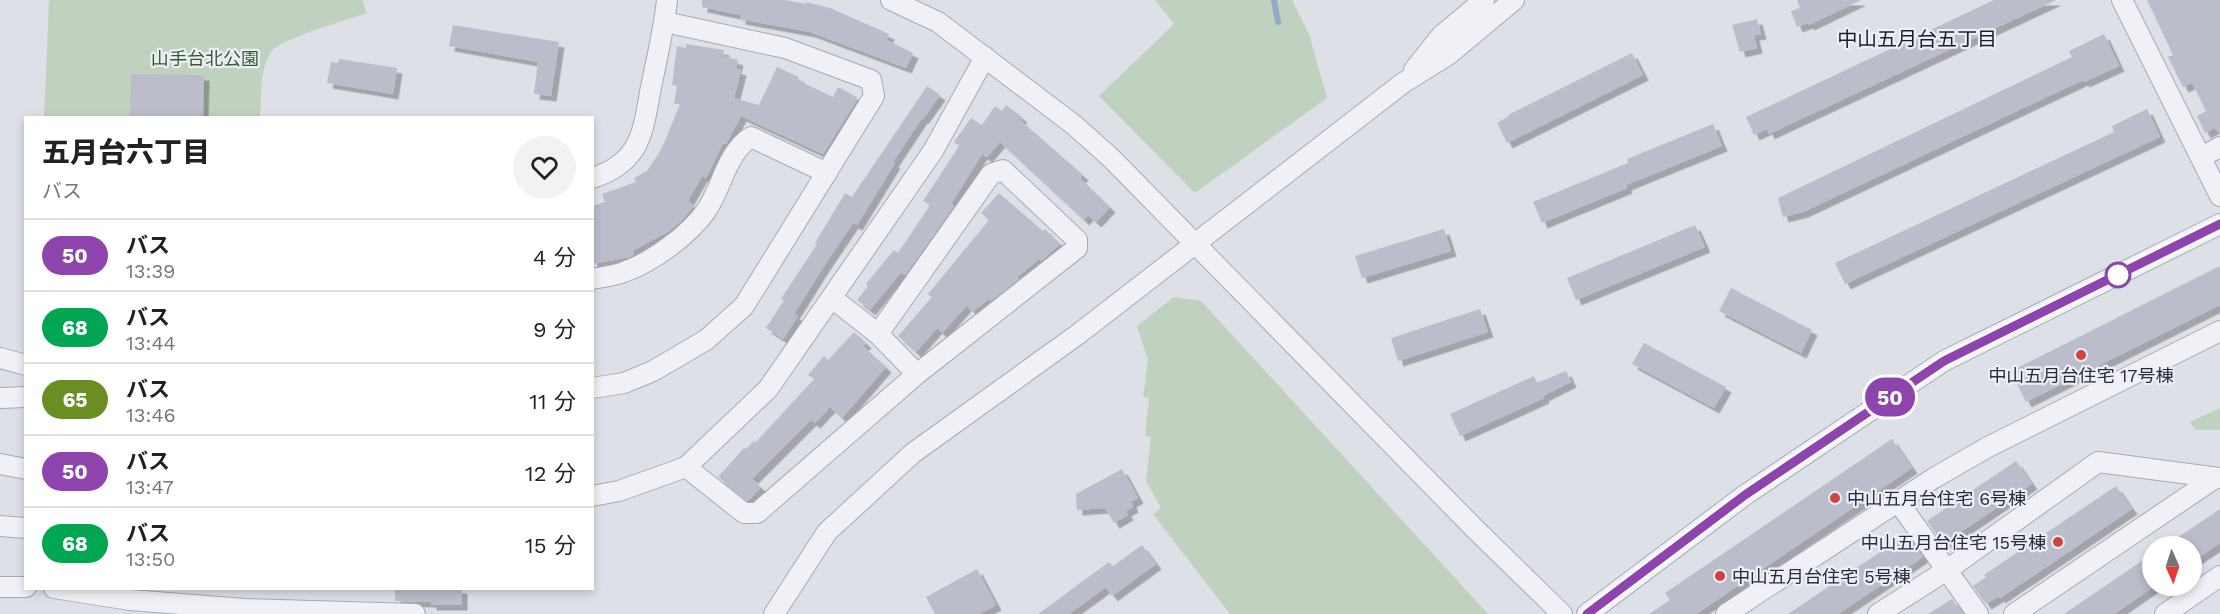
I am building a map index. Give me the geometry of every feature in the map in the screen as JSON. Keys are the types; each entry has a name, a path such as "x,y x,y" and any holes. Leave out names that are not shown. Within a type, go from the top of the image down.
{"street":[{"path":"594,177 621,164 634,149 642,131 665,22 667,0"},
{"path":"891,0 938,22 1074,124 1196,243 1476,530 1562,614"},
{"path":"1402,83 1441,36 1484,0"},
{"path":"774,614 827,532 913,453 1077,335 1402,83 1448,55 1514,0"},
{"path":"2122,0 2220,196"},
{"path":"594,388 624,383 653,371 706,340 744,306 874,96 871,80 785,48 665,22"},
{"path":"594,496 619,491 686,467 768,389 933,151 985,57"},
{"path":"594,279 624,273 651,259 680,238 706,211 740,144 751,137 827,173"},
{"path":"2201,157 2220,147"},
{"path":"686,467 744,513 757,513 917,374 1077,248 1077,240 1003,170 990,174 878,334"},
{"path":"1587,614 1745,495 1944,361 2220,224"},
{"path":"832,298 878,334 917,374"},
{"path":"1726,614 1934,478 1988,447 2220,331"},
{"path":"0,358 24,364"},
{"path":"0,398 24,397"},
{"path":"1878,614 1947,570 2098,462 2218,478"},
{"path":"0,464 24,469"},
{"path":"2014,614 2218,478"},
{"path":"1899,502 1978,614"},
{"path":"0,526 24,528"},
{"path":"2171,612 2220,576"},
{"path":"0,586 24,586"},
{"path":"67,590 130,600 197,596 245,609 415,614"}],"green space":[{"name":"山手台北公園","path":"49,0 362,0 367,13 301,35 271,52 264,67 260,116 44,116"},
{"path":"1155,0 1292,0 1309,34 1327,98 1195,193 1099,96 1174,24"},
{"path":"1174,297 1201,301 1488,614 1230,614 1153,514 1161,508 1146,481 1151,437 1145,436 1149,398 1143,397 1148,360 1137,326"},
{"path":"2220,408 2220,430 2195,430 2190,422"}],"building":[{"path":"702,0 785,0 830,8 889,34 887,40 913,53 906,68 810,32 740,19 740,15 702,7"},
{"path":"1797,0 1861,0 1809,25 1808,23 1797,27 1791,11 1800,8"},
{"path":"1994,0 2056,0 1769,134 1767,129 1754,135 1746,117"},
{"path":"2147,0 2220,0 2220,135 2215,128 2205,133 2197,116 2206,111 2192,83 2183,87 2168,57 2173,55"},
{"path":"1757,19 1761,34 1754,35 1757,48 1740,52 1732,25"},
{"path":"453,25 559,42 551,96 534,94 538,62 449,46"},
{"path":"2104,34 2119,66 2084,82 2083,80 1803,212 1783,217 1778,198 2072,57 2069,51"},
{"path":"686,44 724,50 723,56 738,60 736,69 741,70 734,98 759,105 777,67 799,77 797,80 833,97 838,87 857,97 856,101 823,154 741,116 726,144 723,143 706,178 702,176 688,201 694,206 681,221 669,231 634,250 634,254 630,257 594,264 594,205 605,202 602,194 636,182 634,178 647,171 662,148 680,104 674,104 677,86 672,85 677,46 686,48"},
{"path":"1632,53 1643,75 1507,143 1497,123 1508,115"},
{"path":"339,59 397,68 393,94 327,83 331,62 338,63"},
{"path":"131,74 204,75 203,116 130,116"},
{"path":"927,86 940,95 893,162 895,163 857,225 853,223 824,266 794,314 798,316 783,339 766,328 784,300 781,299 817,244 815,243 845,193 852,197"},
{"path":"1006,105 1022,117 1020,120 1083,175 1080,178 1110,207 1096,222 1088,215 1084,220 1000,142 987,157 982,154 951,204 954,206 905,275 901,272 870,310 857,300 868,286 866,284 894,250 898,253 930,205 923,201 959,146 954,142 971,118 982,125 995,106 1002,111"},
{"path":"2147,109 2160,137 1845,284 1835,263 2114,132 2112,126"},
{"path":"1713,124 1722,146 1626,185 1627,188 1542,223 1533,202 1628,163 1627,159"},
{"path":"999,193 1043,231 1045,229 1060,244 990,301 989,299 972,312 967,305 942,333 937,328 916,352 898,336 932,297 928,294 989,220 981,213"},
{"path":"1695,225 1705,247 1576,300 1567,278"},
{"path":"1444,229 1451,251 1362,278 1355,256"},
{"path":"2220,266 2220,305 2026,402 2011,371"},
{"path":"1731,288 1812,330 1801,353 1719,311"},
{"path":"1480,309 1488,332 1398,361 1391,338"},
{"path":"854,332 866,343 863,346 886,367 842,418 830,407 815,423 811,420 752,479 761,487 748,501 718,477 744,448 756,442 814,379 808,375 824,356 828,360"},
{"path":"1644,343 1726,387 1714,408 1632,364"},
{"path":"1566,371 1571,382 1543,396 1544,398 1460,436 1450,414 1534,376 1537,383"},
{"path":"1892,439 1912,468 1696,614 1649,614 1670,600 1665,593"},
{"path":"2016,461 2032,484 1943,544 1927,521"},
{"path":"1122,469 1138,498 1131,502 1133,507 1126,511 1128,515 1114,523 1105,508 1077,510 1076,494"},
{"name":"中山五月台住宅 15号棟","path":"2116,486 2132,509 2000,598 1999,596 1986,604 1973,586 1986,577 1984,575"},
{"path":"2220,509 2220,543 2202,555 2202,536 2180,536"},
{"path":"1907,534 1923,557 1838,614 1788,614"},
{"path":"1142,545 1156,564 1112,596 1106,587 1069,614 1038,614 1109,562 1113,566"},
{"path":"2142,561 2142,595 2114,614 2064,614"},
{"path":"977,569 996,605 979,614 935,614 926,597"},
{"path":"395,590 462,590 462,605 431,605 431,602 395,601"},
{"path":"1952,599 1963,614 1928,614"}],"waterway":[{"path":"1274,0 1278,22"}],"bus line":[{"name":"50","path":"1587,614 1745,495 1944,361 2220,224"}],"place":[{"name":"中山五月台住宅 17号棟","path":"2081,355"},
{"name":"中山五月台住宅 6号棟","path":"1835,498"},
{"name":"中山五月台住宅 15号棟","path":"2058,542"},
{"name":"中山五月台住宅 5号棟","path":"1720,576"}],"district":[{"name":"中山五月台五丁目","path":"1917,39"}]}
